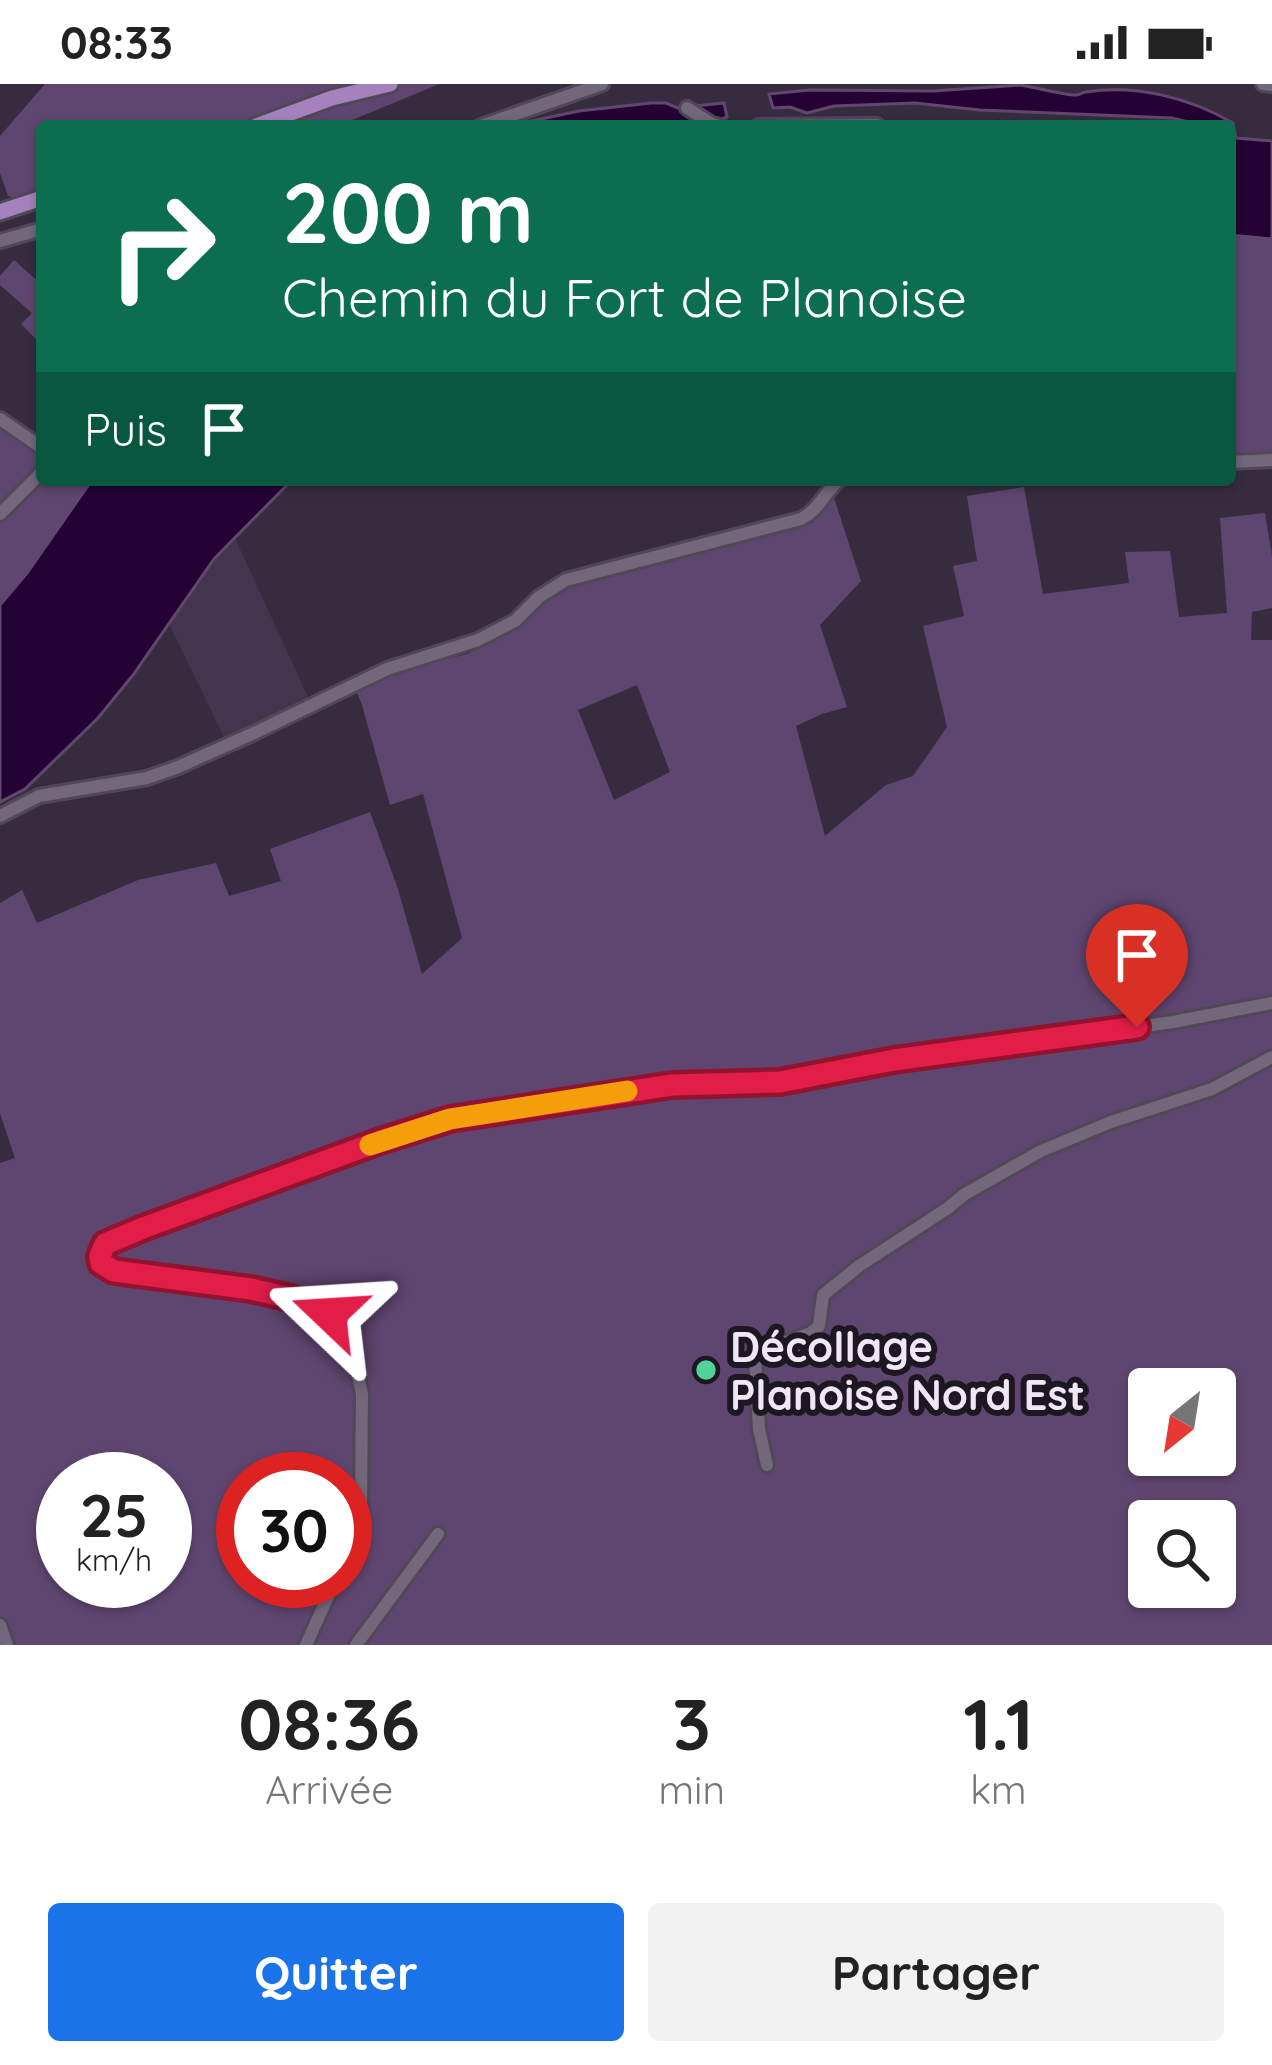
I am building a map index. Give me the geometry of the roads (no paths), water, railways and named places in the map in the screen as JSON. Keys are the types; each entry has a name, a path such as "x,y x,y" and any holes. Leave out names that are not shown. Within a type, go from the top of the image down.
{"main road":[{"path":"272,120 390,84"},
{"path":"0,212 36,200"}],"street":[{"path":"499,120 602,84"},
{"path":"1263,84 1272,85"},
{"path":"687,108 707,120"},
{"path":"0,241 36,231"},
{"path":"0,419 36,444"},
{"path":"1236,462 1272,460"},
{"path":"0,514 36,478"},
{"path":"0,816 39,796 147,778 178,767 386,669 478,640 515,621 539,597 566,580 801,519 813,513 834,486"},
{"path":"361,1452 362,1394 352,1349 329,1314 291,1298 251,1289 114,1271 101,1263 105,1244 450,1119 655,1087 780,1082 894,1060 1173,1022 1272,1003"},
{"path":"767,1465 759,1429 755,1358 819,1326 823,1295 859,1265 965,1194 1041,1151 1212,1089 1272,1057"},
{"path":"356,1645 438,1534"},
{"path":"306,1645 323,1608"},
{"path":"0,1625 7,1645"}],"place":[{"name":"Décollage Planoise Nord Est","path":"706,1370"}]}
